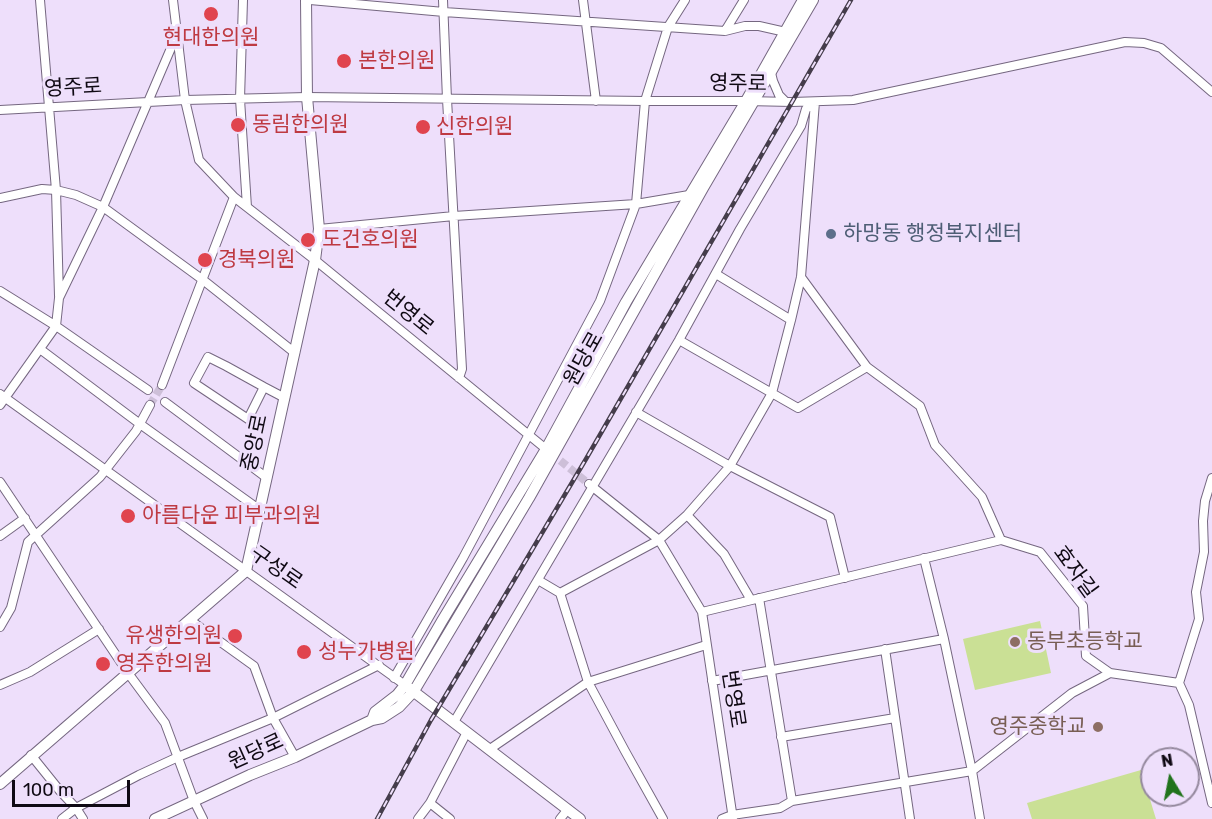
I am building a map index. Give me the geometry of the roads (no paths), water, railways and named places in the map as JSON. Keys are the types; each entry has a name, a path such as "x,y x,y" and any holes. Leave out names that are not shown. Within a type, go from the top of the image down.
{"main road":[{"name":"중앙로","path":"246,571 315,261 319,228 307,97 306,0"},
{"name":"원당로","path":"409,688 442,621 546,448 626,302 689,195 750,101 771,73 803,0"},
{"name":"원당로","path":"155,819 372,720 375,712 409,688 530,498 789,32 813,0"},
{"path":"0,784 246,571"},
{"name":"구성로","path":"409,688 580,819"}],"street":[{"path":"2,399 56,326 59,298 56,190 40,0"},
{"name":"번영로","path":"173,0 185,100 199,160 234,198 546,448"},
{"path":"243,0 240,99 247,207"},
{"path":"310,0 586,22 725,31 752,26 789,32"},
{"path":"443,0 462,369 459,378"},
{"path":"583,0 596,101"},
{"path":"394,678 463,558 600,301 636,204 645,102 668,27 685,0"},
{"path":"725,31 744,0"},
{"path":"59,298 103,207 177,33"},
{"name":"영주로","path":"0,110 185,100 307,97 645,102 853,100 1125,42 1144,43 1161,48 1212,92"},
{"path":"771,73 778,95 786,102"},
{"path":"454,722 679,340 740,229 801,126 806,109 815,102"},
{"path":"560,592 659,540 687,515 730,466 772,393 801,277 815,102"},
{"path":"0,198 42,189 56,190 76,195 103,207 203,280 295,353"},
{"path":"319,228 636,204 689,195"},
{"path":"162,385 234,198"},
{"path":"716,274 791,320"},
{"path":"702,612 1001,540 982,497 935,445 920,406 867,367 801,277"},
{"path":"0,291 56,326 148,390"},
{"path":"679,340 798,408 867,367"},
{"path":"40,349 260,510"},
{"path":"264,387 248,419 194,383 208,357 285,398"},
{"name":"구성로","path":"2,399 106,470 409,688"},
{"path":"165,402 267,478"},
{"path":"0,627 11,608 28,542 106,470 136,431 150,405"},
{"path":"636,412 730,466 830,517 845,578"},
{"path":"1212,478 1205,501 1203,552 1196,592 1199,619 1179,683 1189,705 1212,803"},
{"path":"0,482 128,673 165,723 203,819"},
{"name":"번영로","path":"591,486 659,540 702,612 732,817"},
{"path":"687,515 724,554 755,599 770,670 792,801"},
{"path":"0,536 25,518"},
{"name":"효자길","path":"1001,540 1040,552 1083,606 1086,656 1110,673 1179,683"},
{"path":"924,558 944,639 980,819"},
{"path":"538,580 560,592 588,682 663,819"},
{"path":"190,620 254,666 273,718 295,757"},
{"path":"0,685 30,672 99,629"},
{"path":"712,681 944,639"},
{"path":"490,749 588,682 706,645"},
{"path":"885,650 909,819"},
{"path":"62,819 76,808 178,757 273,718 379,665"},
{"path":"722,819 780,808 792,801 972,771 1072,693 1110,673"},
{"path":"781,737 895,718"},
{"path":"418,819 430,803 467,732"},
{"path":"31,755 83,819"},
{"path":"430,803 450,819"},
{"path":"560,819 568,809"}],"tunnel":[{"path":"150,405 162,385"},
{"path":"551,453 589,484"}],"railway":[{"path":"377,819 431,720 586,459 851,0"}],"place":[{"name":"현대한의원","path":"211,14"},
{"name":"본한의원","path":"344,61"},
{"name":"동림한의원","path":"238,125"},
{"name":"신한의원","path":"423,127"},
{"name":"하망동 행정복지센터","path":"831,234"},
{"name":"도건호의원","path":"308,240"},
{"name":"경북의원","path":"205,260"},
{"name":"아름다운 피부과의원","path":"128,516"},
{"name":"유생한의원","path":"235,636"},
{"name":"동부초등학교","path":"1015,642"},
{"name":"성누가병원","path":"304,652"},
{"name":"영주한의원","path":"103,664"},
{"name":"영주중학교","path":"1098,727"}]}
